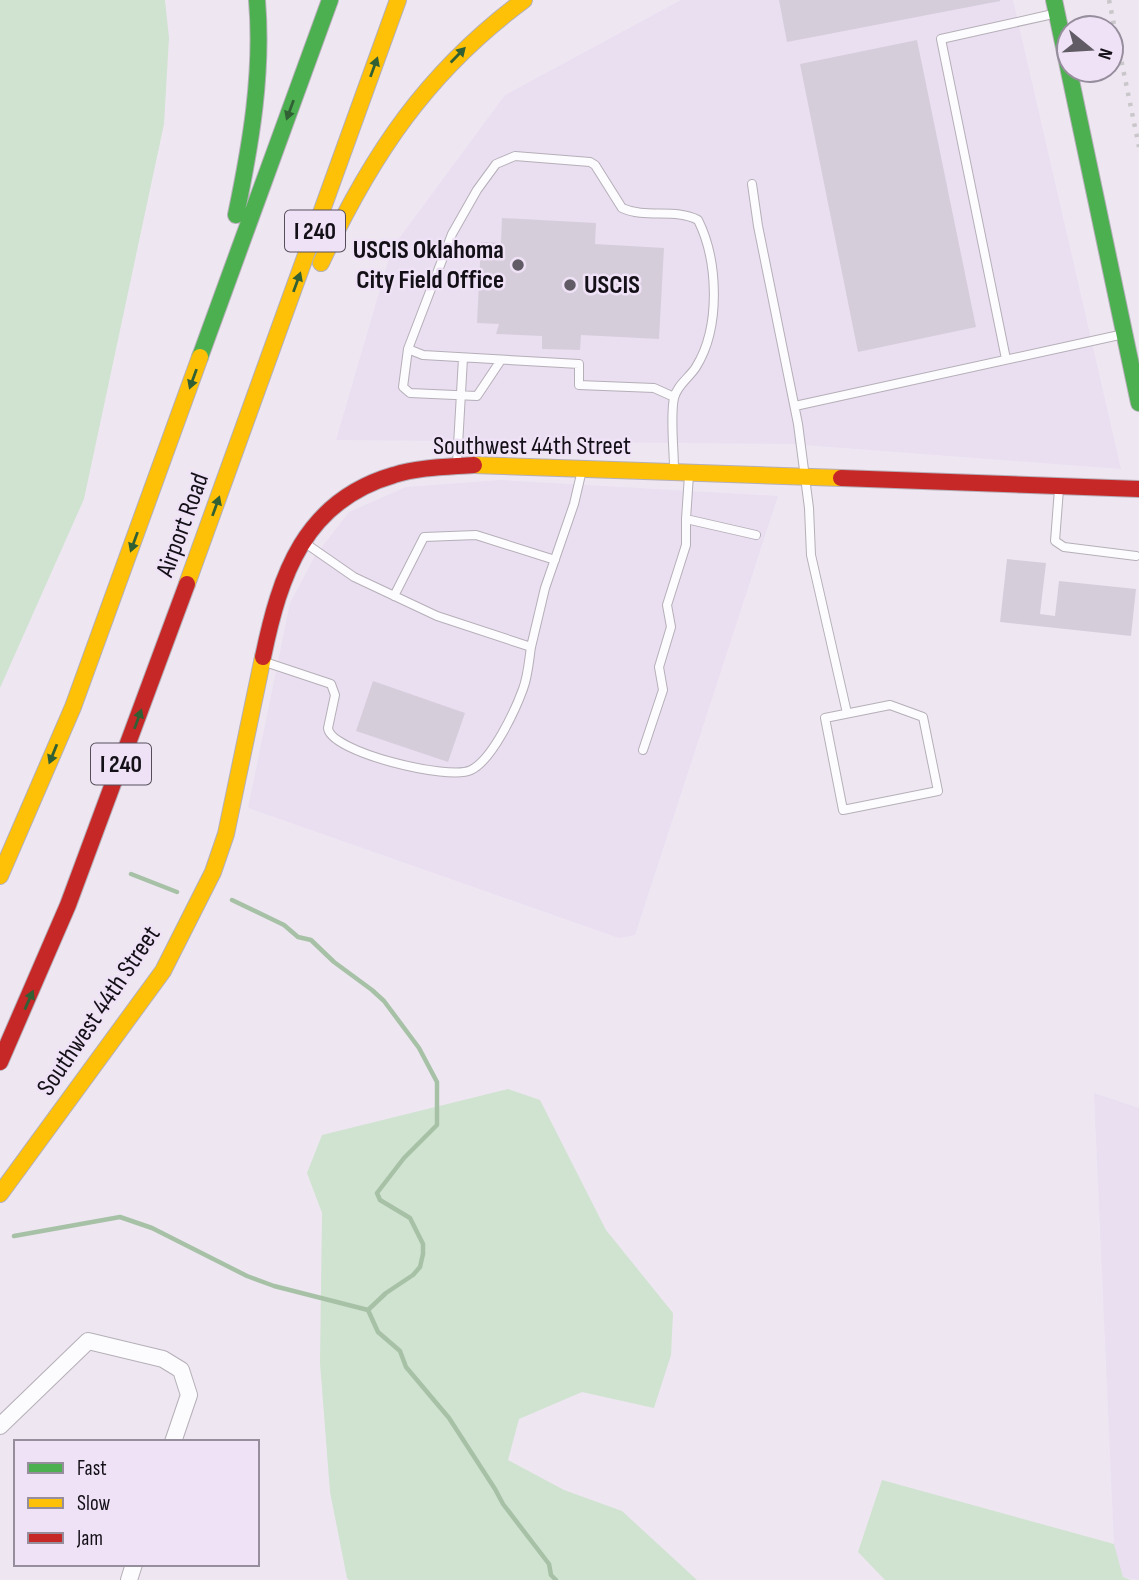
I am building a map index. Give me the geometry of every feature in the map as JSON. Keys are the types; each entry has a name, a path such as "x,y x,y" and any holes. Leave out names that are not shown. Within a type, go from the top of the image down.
{"main road":[{"path":"216,315 252,141 260,46 257,0"},
{"name":"Airport Road","path":"0,876 73,707 330,0"},
{"name":"Airport Road","path":"0,1062 55,941 233,461 398,0"},
{"path":"233,461 331,241 371,167 402,120 434,80 468,45 524,0"},
{"path":"1055,7 1139,403"},
{"name":"Southwest 44th Street","path":"0,1194 163,971 213,872 226,834 272,614 280,589 290,562 302,541 342,501 372,484 408,471 474,465 1139,489"}],"street":[{"path":"0,1426 88,1341 163,1359 181,1370 188,1395 174,1440"}],"lane":[{"path":"1006,359 941,40 1055,7"},
{"path":"500,360 477,396 410,393 403,387 408,349 452,234 477,190 496,164 515,156 584,160 595,165 617,204 622,208 636,212 693,217 698,220 707,238 713,269 711,332 696,367 674,397 686,519 686,545 667,605 671,627 659,667 663,690 643,750"},
{"path":"752,184 795,406 805,477 811,555 847,713"},
{"path":"795,406 1125,334"},
{"path":"408,349 423,355 579,364 579,384 654,388 674,397"},
{"path":"457,467 463,358"},
{"path":"262,662 331,684 335,695 328,733 333,739 353,750 426,770 453,774 472,770 497,740 524,687 545,588 583,469"},
{"path":"1059,486 1055,541 1063,547 1136,556"},
{"path":"686,519 756,535"},
{"path":"394,596 424,537 476,535 555,560"},
{"path":"302,541 354,577 437,616 531,647"},
{"path":"890,705 923,716 938,791 844,810 825,718 847,713 890,705"}],"shaded area":[{"path":"681,0 1013,0 1121,469 791,444 336,440 392,248 505,95"},
{"path":"501,480 778,496 635,935 619,938 248,808 290,603 315,556 349,512 406,487"},
{"path":"1094,1093 1139,1108 1139,1580 1123,1577 1114,1544"}],"green space":[{"path":"0,0 165,0 169,38 164,124 84,499 0,688"},
{"path":"508,1089 540,1100 606,1230 673,1313 671,1355 654,1408 582,1392 519,1419 508,1460 564,1490 622,1511 697,1580 347,1578 330,1492 320,1363 322,1213 307,1173 322,1135"},
{"path":"882,1480 1114,1544 1123,1577 1131,1580 885,1580 858,1552"}],"building":[{"path":"779,0 1000,0 1000,1 787,42"},
{"path":"917,40 976,327 858,352 800,64"},
{"name":"USCIS","path":"502,218 596,223 595,244 664,248 659,339 581,335 580,350 542,349 542,336 496,334 499,324 477,323 481,242 501,243"},
{"path":"1007,559 1046,563 1040,614 1055,616 1059,581 1136,589 1131,636 1000,622"},
{"path":"373,681 465,713 448,762 356,731"}],"waterway":[{"path":"131,874 177,892"},
{"path":"232,900 284,925 298,937 311,940 334,962 372,990 384,1001 419,1048 437,1082 437,1125 404,1158 377,1193 380,1200 410,1218 423,1244 420,1267 368,1310"},
{"path":"14,1236 120,1217 152,1228 247,1276 274,1286 368,1310 378,1332 400,1351 406,1367 449,1418 503,1504 549,1564 551,1575 556,1580"}],"railway":[{"path":"1109,0 1139,147"}],"traffic: fast":[{"path":"236,215 257,81 257,0"},
{"path":"200,357 330,0"},
{"path":"1054,0 1139,403"}],"traffic: slow":[{"path":"187,584 398,0"},
{"path":"321,263 361,186 405,118 459,56 524,0"},
{"path":"0,876 73,707 200,357"},
{"path":"474,465 841,478"},
{"path":"0,1194 163,971 213,872 226,834 263,657"}],"traffic: jam":[{"path":"263,657 288,570 317,522 338,503 363,487 394,475 423,469 474,465"},
{"path":"841,478 1139,489"},
{"path":"0,1062 68,905 187,584"}],"place":[{"name":"USCIS Oklahoma City Field Office","path":"518,265"},
{"name":"USCIS","path":"570,285"}]}
